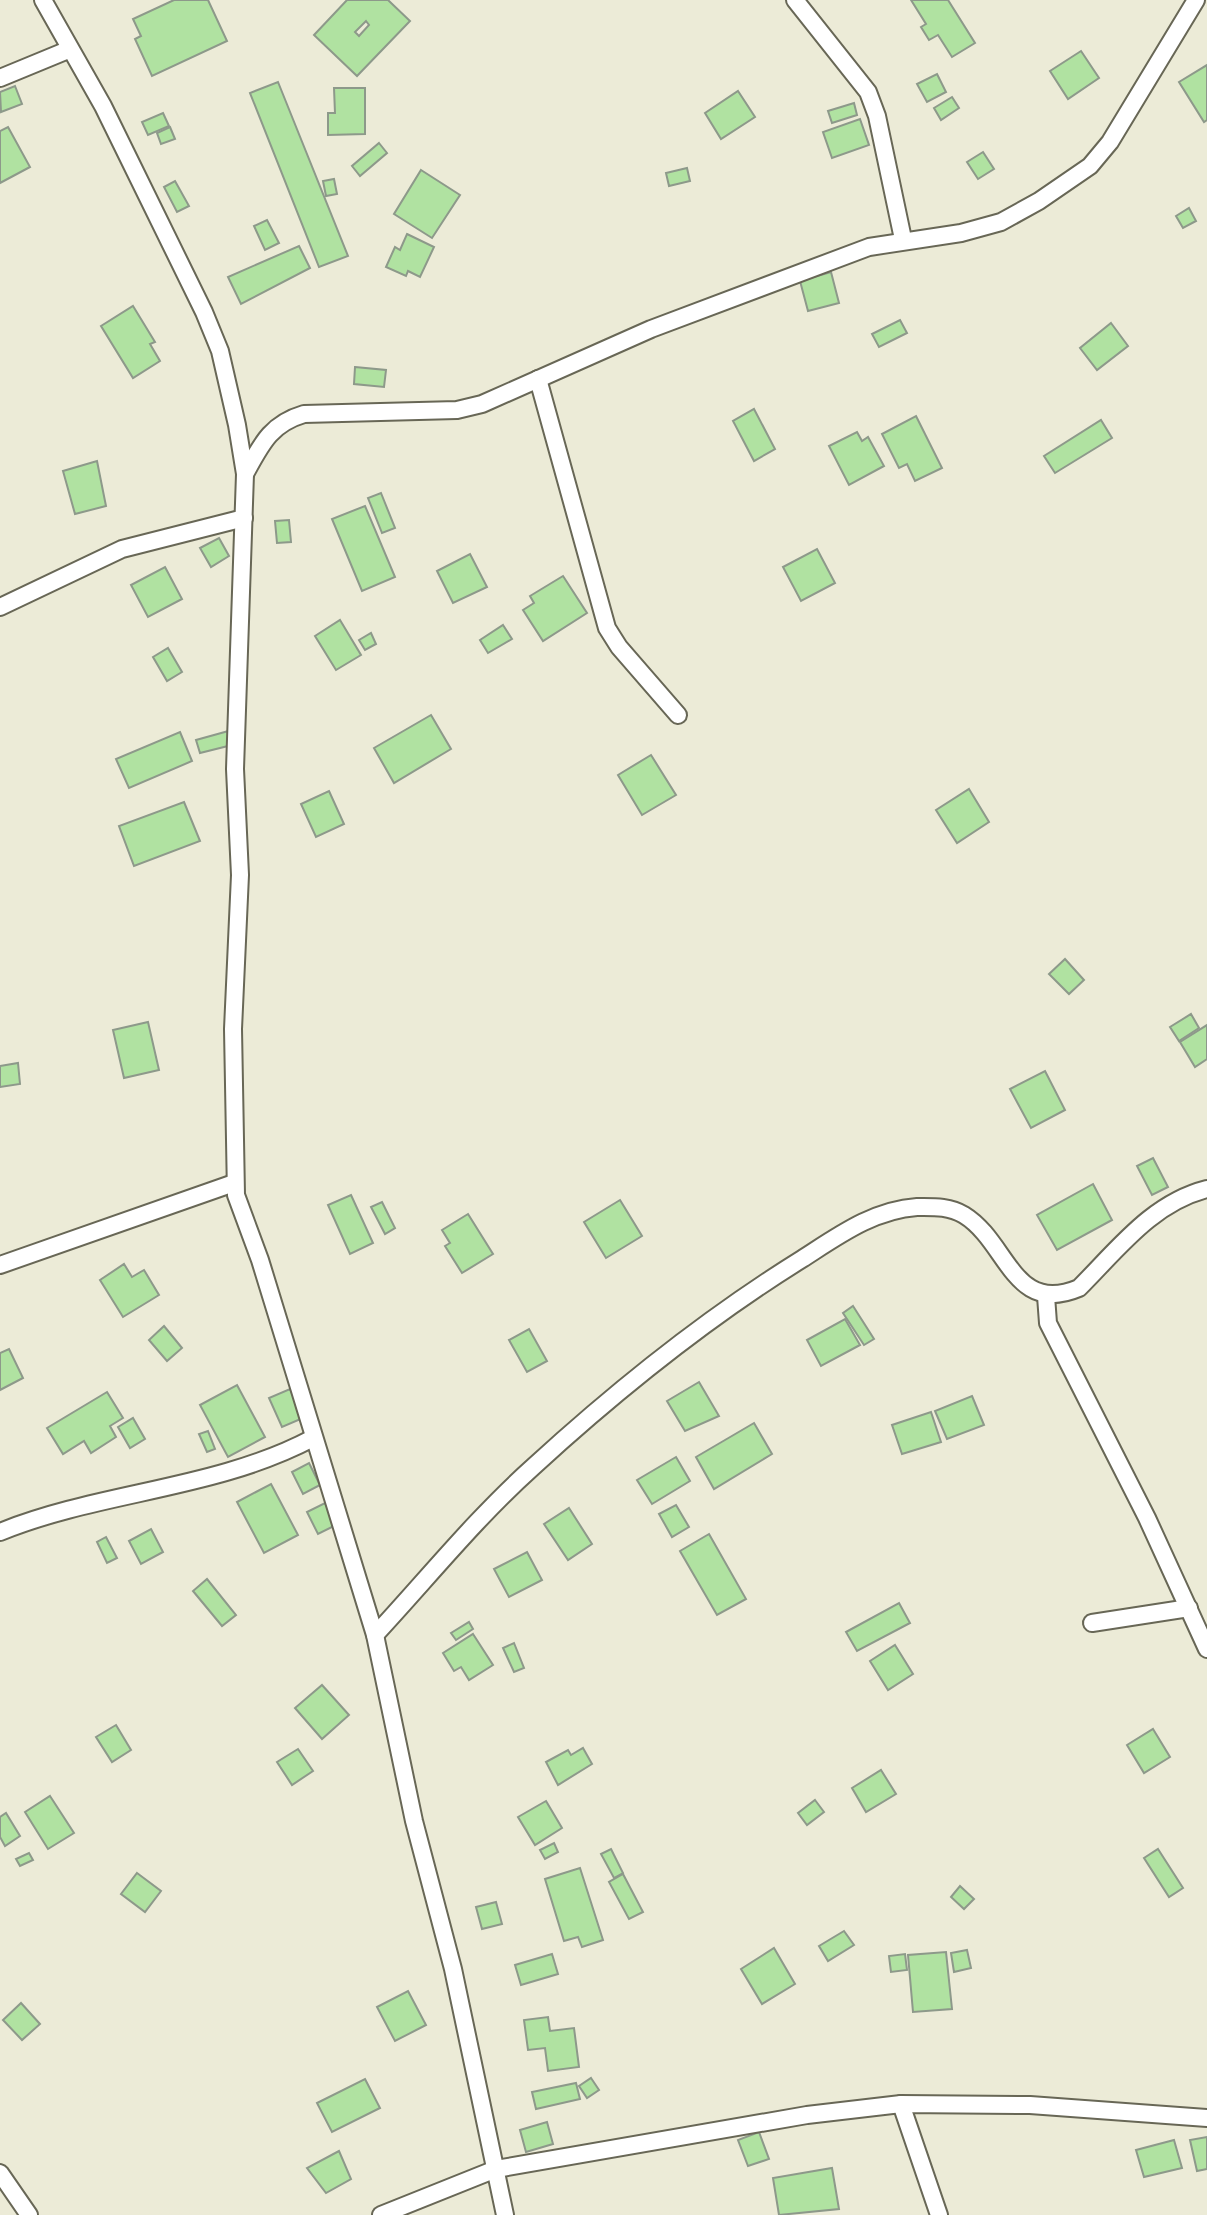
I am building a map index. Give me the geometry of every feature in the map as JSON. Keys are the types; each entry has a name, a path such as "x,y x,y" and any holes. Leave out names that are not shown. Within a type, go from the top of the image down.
{"street":[{"path":"43,0 68,50 110,120 220,351 245,474 235,769 240,875 233,1029 234,1183 375,1635 414,1821 453,1969 505,2215"},
{"path":"795,0 868,92 877,116 903,239"},
{"path":"245,474 267,433 284,420 304,414 457,410 482,404 651,329 869,247 903,239 961,233 1001,222 1090,166 1110,142 1196,0"},
{"path":"0,78 68,50"},
{"path":"538,379 607,628 619,647 678,715"},
{"path":"0,607 122,549 244,518"},
{"path":"0,1265 234,1183"},
{"path":"375,1635 532,1468 728,1307 863,1220 902,1208 940,1206 963,1214 982,1231 1022,1282 1046,1296 1079,1288 1152,1215 1181,1196 1207,1189"},
{"path":"1046,1296 1048,1323 1207,1649"},
{"path":"0,1532 71,1510 236,1470 313,1438"},
{"path":"1092,1623 1189,1608"},
{"path":"901,2104 939,2215"},
{"path":"381,2215 496,2169 765,2122 901,2104 1030,2105 1207,2118"},
{"path":"0,2173 29,2215"}],"building":[{"path":"174,0 208,0 227,41 152,76 135,39 141,36 133,19"},
{"path":"347,0 388,0 410,21 357,76 314,35","holes":["366,21 369,25 359,36 355,32"]},
{"path":"911,0 948,0 975,43 952,57 938,35 929,40 921,27 926,24"},
{"path":"1081,51 1099,78 1068,99 1050,71"},
{"path":"1207,65 1207,120 1204,122 1179,82"},
{"path":"937,74 946,92 927,102 917,84"},
{"path":"278,82 348,256 319,267 250,93"},
{"path":"15,86 22,104 1,112 0,92"},
{"path":"334,88 365,88 365,134 328,135 328,113 335,113"},
{"path":"738,91 755,117 721,139 705,113"},
{"path":"952,97 959,108 941,120 934,108"},
{"path":"854,103 857,115 832,123 828,111"},
{"path":"163,113 169,126 148,135 142,122"},
{"path":"860,119 869,145 832,158 823,132"},
{"path":"8,127 30,167 0,183 0,131"},
{"path":"170,127 175,139 161,144 157,133"},
{"path":"379,143 387,153 360,176 352,166"},
{"path":"983,152 994,169 978,179 967,162"},
{"path":"687,168 690,181 669,186 666,173"},
{"path":"421,170 460,195 432,238 394,214"},
{"path":"334,179 337,194 326,196 323,181"},
{"path":"175,181 189,206 177,212 164,187"},
{"path":"1189,208 1196,221 1183,228 1176,216"},
{"path":"267,220 279,243 265,250 254,226"},
{"path":"407,234 434,247 420,277 408,271 406,276 386,267 395,247 400,250"},
{"path":"299,246 310,268 241,304 228,277"},
{"path":"831,272 839,303 808,311 800,281"},
{"path":"133,306 155,342 150,344 160,361 133,378 101,326"},
{"path":"900,320 907,333 879,347 872,334"},
{"path":"1111,323 1128,346 1097,370 1080,348"},
{"path":"355,367 386,370 384,387 354,384"},
{"path":"754,409 775,449 754,461 733,421"},
{"path":"916,416 942,468 915,481 907,464 899,468 882,434"},
{"path":"1101,420 1112,438 1055,473 1044,456"},
{"path":"857,432 862,441 868,437 884,466 849,485 829,446"},
{"path":"97,461 106,506 75,514 63,471"},
{"path":"381,493 395,528 382,533 368,498"},
{"path":"365,506 395,577 362,591 332,519"},
{"path":"289,520 291,542 277,543 275,521"},
{"path":"219,538 229,556 211,567 200,548"},
{"path":"817,549 835,583 801,601 783,567"},
{"path":"470,554 487,587 453,603 437,571"},
{"path":"165,567 182,599 148,617 131,585"},
{"path":"563,576 587,613 543,641 523,610 534,603 530,596"},
{"path":"340,620 361,655 336,670 315,636"},
{"path":"503,625 512,639 488,653 480,640"},
{"path":"371,633 376,644 365,650 359,640"},
{"path":"168,648 182,672 167,681 153,657"},
{"path":"431,715 451,749 394,783 374,748"},
{"path":"232,730 236,744 200,753 196,740"},
{"path":"180,732 192,761 129,788 116,759"},
{"path":"651,755 676,795 642,815 618,775"},
{"path":"969,789 989,822 957,843 936,810"},
{"path":"329,791 344,824 316,837 301,804"},
{"path":"184,802 200,841 134,866 119,826"},
{"path":"1065,959 1084,980 1069,994 1049,974"},
{"path":"1191,1014 1199,1028 1179,1041 1170,1027"},
{"path":"148,1022 159,1070 124,1078 113,1030"},
{"path":"1207,1025 1207,1059 1195,1067 1180,1042"},
{"path":"18,1063 20,1084 0,1087 0,1066"},
{"path":"1045,1071 1065,1110 1031,1128 1010,1089"},
{"path":"1153,1158 1168,1187 1152,1195 1137,1166"},
{"path":"1093,1184 1112,1220 1057,1250 1037,1215"},
{"path":"351,1195 373,1243 350,1254 328,1205"},
{"path":"620,1200 642,1236 606,1258 584,1222"},
{"path":"382,1202 395,1228 385,1234 371,1207"},
{"path":"468,1214 493,1254 462,1273 445,1246 450,1243 442,1230"},
{"path":"124,1264 132,1277 144,1270 159,1295 123,1317 100,1280"},
{"path":"853,1306 874,1339 864,1345 843,1313"},
{"path":"845,1319 860,1345 821,1366 807,1340"},
{"path":"164,1326 182,1348 167,1361 149,1340"},
{"path":"529,1329 547,1361 527,1372 509,1340"},
{"path":"9,1349 23,1378 0,1390 0,1353"},
{"path":"699,1382 719,1416 685,1431 667,1401"},
{"path":"237,1385 265,1437 228,1457 200,1405"},
{"path":"290,1389 303,1418 282,1427 269,1398"},
{"path":"107,1392 123,1418 110,1426 116,1437 91,1453 84,1441 63,1454 47,1428"},
{"path":"972,1396 984,1425 947,1439 935,1411"},
{"path":"931,1412 941,1442 902,1454 892,1425"},
{"path":"133,1418 145,1439 130,1448 118,1427"},
{"path":"754,1423 772,1454 714,1489 696,1457"},
{"path":"208,1431 215,1449 207,1452 199,1434"},
{"path":"676,1457 690,1481 652,1504 637,1480"},
{"path":"309,1463 320,1485 303,1494 292,1472"},
{"path":"271,1484 298,1535 264,1553 237,1502"},
{"path":"325,1503 336,1525 318,1534 307,1512"},
{"path":"676,1505 689,1527 672,1537 659,1514"},
{"path":"569,1508 592,1544 568,1560 544,1524"},
{"path":"151,1529 163,1552 141,1564 129,1541"},
{"path":"709,1534 746,1599 717,1615 680,1551"},
{"path":"106,1537 117,1558 107,1563 97,1542"},
{"path":"527,1552 542,1580 509,1597 494,1569"},
{"path":"207,1579 236,1615 222,1626 193,1591"},
{"path":"899,1603 910,1623 857,1651 846,1632"},
{"path":"469,1622 473,1629 456,1640 451,1633"},
{"path":"473,1634 493,1665 469,1680 461,1667 454,1671 443,1653"},
{"path":"514,1643 524,1668 514,1672 503,1648"},
{"path":"895,1645 913,1674 888,1690 870,1661"},
{"path":"322,1685 349,1715 322,1739 295,1708"},
{"path":"116,1725 131,1750 112,1762 96,1737"},
{"path":"1153,1729 1170,1757 1144,1773 1127,1745"},
{"path":"583,1748 592,1764 558,1785 546,1762 568,1750 571,1755"},
{"path":"298,1749 313,1771 292,1785 277,1762"},
{"path":"881,1770 896,1794 866,1812 852,1788"},
{"path":"50,1796 74,1833 48,1849 25,1812"},
{"path":"815,1800 824,1812 807,1825 798,1813"},
{"path":"546,1801 562,1828 535,1845 518,1817"},
{"path":"6,1813 20,1836 5,1846 0,1837 0,1817"},
{"path":"554,1843 558,1852 545,1859 540,1850"},
{"path":"611,1849 623,1873 614,1878 601,1854"},
{"path":"1158,1849 1183,1888 1169,1897 1144,1858"},
{"path":"29,1853 33,1860 20,1866 16,1859"},
{"path":"580,1868 603,1940 582,1947 578,1937 564,1941 545,1879"},
{"path":"137,1873 161,1891 145,1912 121,1894"},
{"path":"623,1874 643,1912 629,1919 609,1882"},
{"path":"960,1886 974,1899 964,1909 951,1897"},
{"path":"496,1902 502,1924 482,1929 476,1907"},
{"path":"844,1931 854,1945 828,1961 819,1946"},
{"path":"774,1948 795,1984 762,2004 741,1969"},
{"path":"967,1950 971,1968 954,1972 951,1953"},
{"path":"946,1952 952,2009 913,2012 908,1955"},
{"path":"552,1954 558,1974 521,1985 515,1965"},
{"path":"905,1954 907,1970 891,1972 889,1956"},
{"path":"408,1991 426,2025 395,2041 377,2007"},
{"path":"21,2003 40,2024 22,2040 3,2020"},
{"path":"548,2017 550,2031 574,2028 579,2067 548,2071 545,2048 528,2050 524,2020"},
{"path":"591,2078 599,2090 587,2098 579,2086"},
{"path":"365,2079 380,2108 332,2132 317,2103"},
{"path":"576,2083 580,2099 536,2109 532,2092"},
{"path":"547,2122 553,2144 526,2152 520,2130"},
{"path":"759,2132 769,2159 748,2166 738,2140"},
{"path":"1207,2137 1207,2169 1197,2171 1190,2140"},
{"path":"1174,2140 1182,2168 1144,2177 1136,2150"},
{"path":"339,2151 351,2179 326,2193 307,2168"},
{"path":"832,2168 839,2209 779,2215 773,2178"}]}
